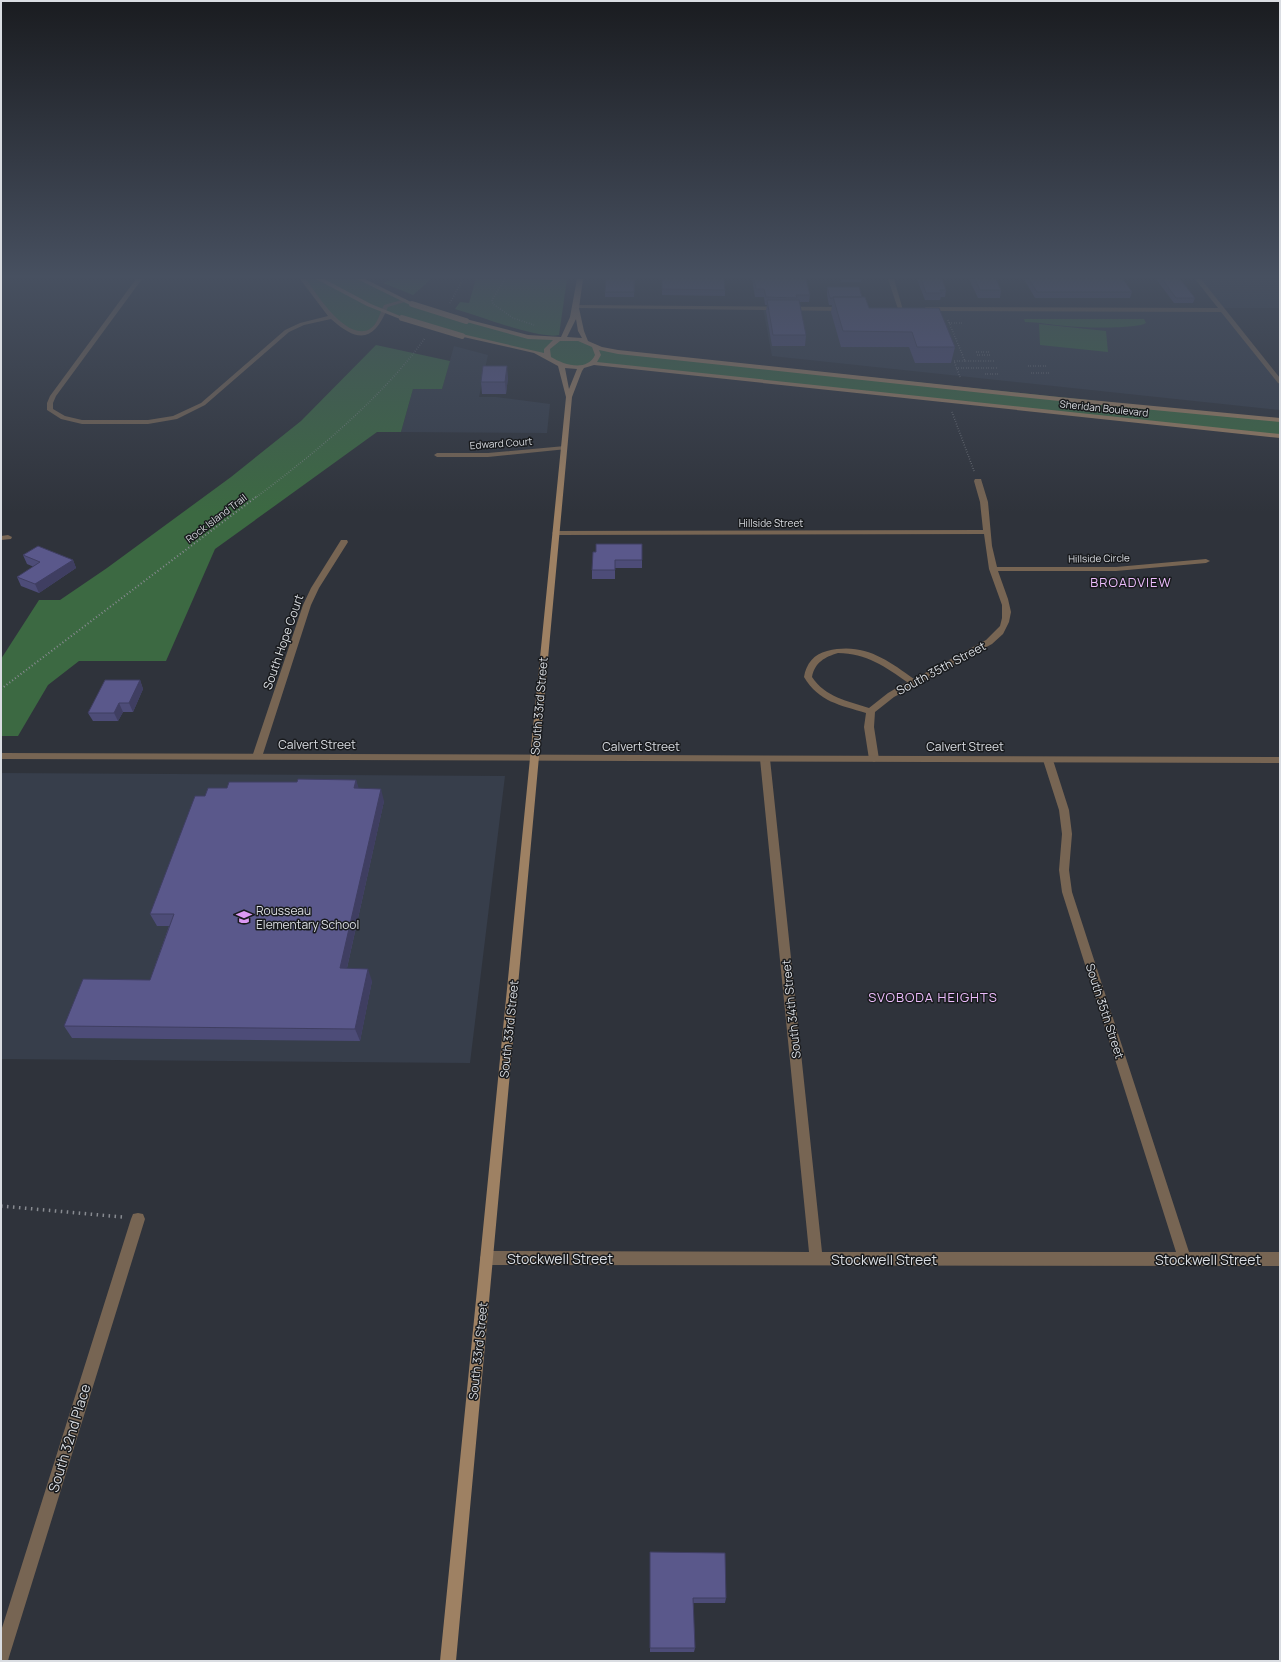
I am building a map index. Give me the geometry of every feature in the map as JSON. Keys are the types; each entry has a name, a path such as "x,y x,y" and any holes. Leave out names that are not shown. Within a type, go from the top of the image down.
{"main road":[{"path":"548,357 560,365 582,367 592,363 598,357"},
{"name":"Sheridan Boulevard","path":"662,357 1059,399 1280,420"},
{"name":"Sheridan Boulevard","path":"592,363 929,400 1280,436"},
{"name":"South 33rd Street","path":"560,365 563,370 565,388 569,396"},
{"name":"South 33rd Street","path":"448,1661 569,396 574,388 577,374 582,367"},
{"path":"929,400 930,384"}],"street":[{"path":"82,357 53,396 50,403 50,410 64,418 82,422 148,422 175,418 203,404 258,357"},
{"path":"1260,357 1280,382"},
{"name":"South 35th Street","path":"871,711 879,703 913,682 989,642 997,636 1004,626 1007,617 1006,606 993,569 986,532 987,509 983,492 978,481"},
{"name":"Hillside Street","path":"556,533 986,532"},
{"name":"South Hope Court","path":"257,757 307,605 314,588 344,542"},
{"name":"Hillside Circle","path":"993,569 1116,569 1206,561"},
{"path":"874,759 869,727 871,711 822,695 812,686 808,676 812,664 820,657 832,652 856,651 879,658 913,682"},
{"name":"Calvert Street","path":"1,756 534,759 1280,760"},
{"name":"South 34th Street","path":"765,759 816,1258"},
{"name":"South 35th Street","path":"1048,760 1064,810 1067,834 1064,870 1067,892 1185,1259"},
{"name":"South 32nd Place","path":"1,1657 138,1219"},
{"name":"Stockwell Street","path":"487,1258 1280,1260"}],"lane":[{"name":"Edward Court","path":"437,456 488,455 565,448"}],"path":[{"name":"Rock Island Trail","path":"1,689 294,469 357,412 412,357"},
{"path":"963,357 965,361"},
{"path":"960,378 954,361 994,361"},
{"path":"1028,366 1046,366"},
{"path":"956,368 997,368"},
{"path":"1031,373 1050,373"},
{"path":"985,374 999,374"},
{"path":"953,414 978,481"},
{"path":"1,1206 138,1219"}],"shaded area":[{"path":"451,357 488,357 479,397 496,397 550,404 547,433 401,432 413,389 442,389"},
{"path":"777,357 1260,357 1280,382 1280,410"},
{"name":"Rousseau Elementary School","path":"1,773 505,776 470,1063 1,1059"}],"green space":[{"path":"365,357 429,357 450,361 442,389 413,389 401,432 377,432 215,549 166,661 79,661 48,685 18,736 1,736 1,659 39,600 60,600 107,568 231,477 301,421"},
{"path":"546,357 672,357 1280,420 1280,436 603,364 568,367"}],"building":[{"path":"483,366 507,366 505,382 481,382"},
{"path":"596,544 642,544 642,560 615,560 615,570 592,570 593,552 596,552"},
{"path":"38,546 73,560 35,584 17,577 40,562 23,555"},
{"path":"105,680 140,680 129,703 119,703 114,713 88,713"},
{"name":"Rousseau Elementary School","path":"298,779 356,780 354,788 381,789 340,968 368,969 355,1029 64,1026 83,979 150,980 174,914 150,914 195,796 205,796 208,788 227,788 229,782 297,782"},
{"path":"650,1552 725,1553 726,1598 693,1598 695,1648 650,1648"}],"place":[{"name":"Rousseau Elementary School","path":"244,917"}],"district":[{"name":"BROADVIEW","path":"1131,582"},
{"name":"SVOBODA HEIGHTS","path":"933,997"}]}
